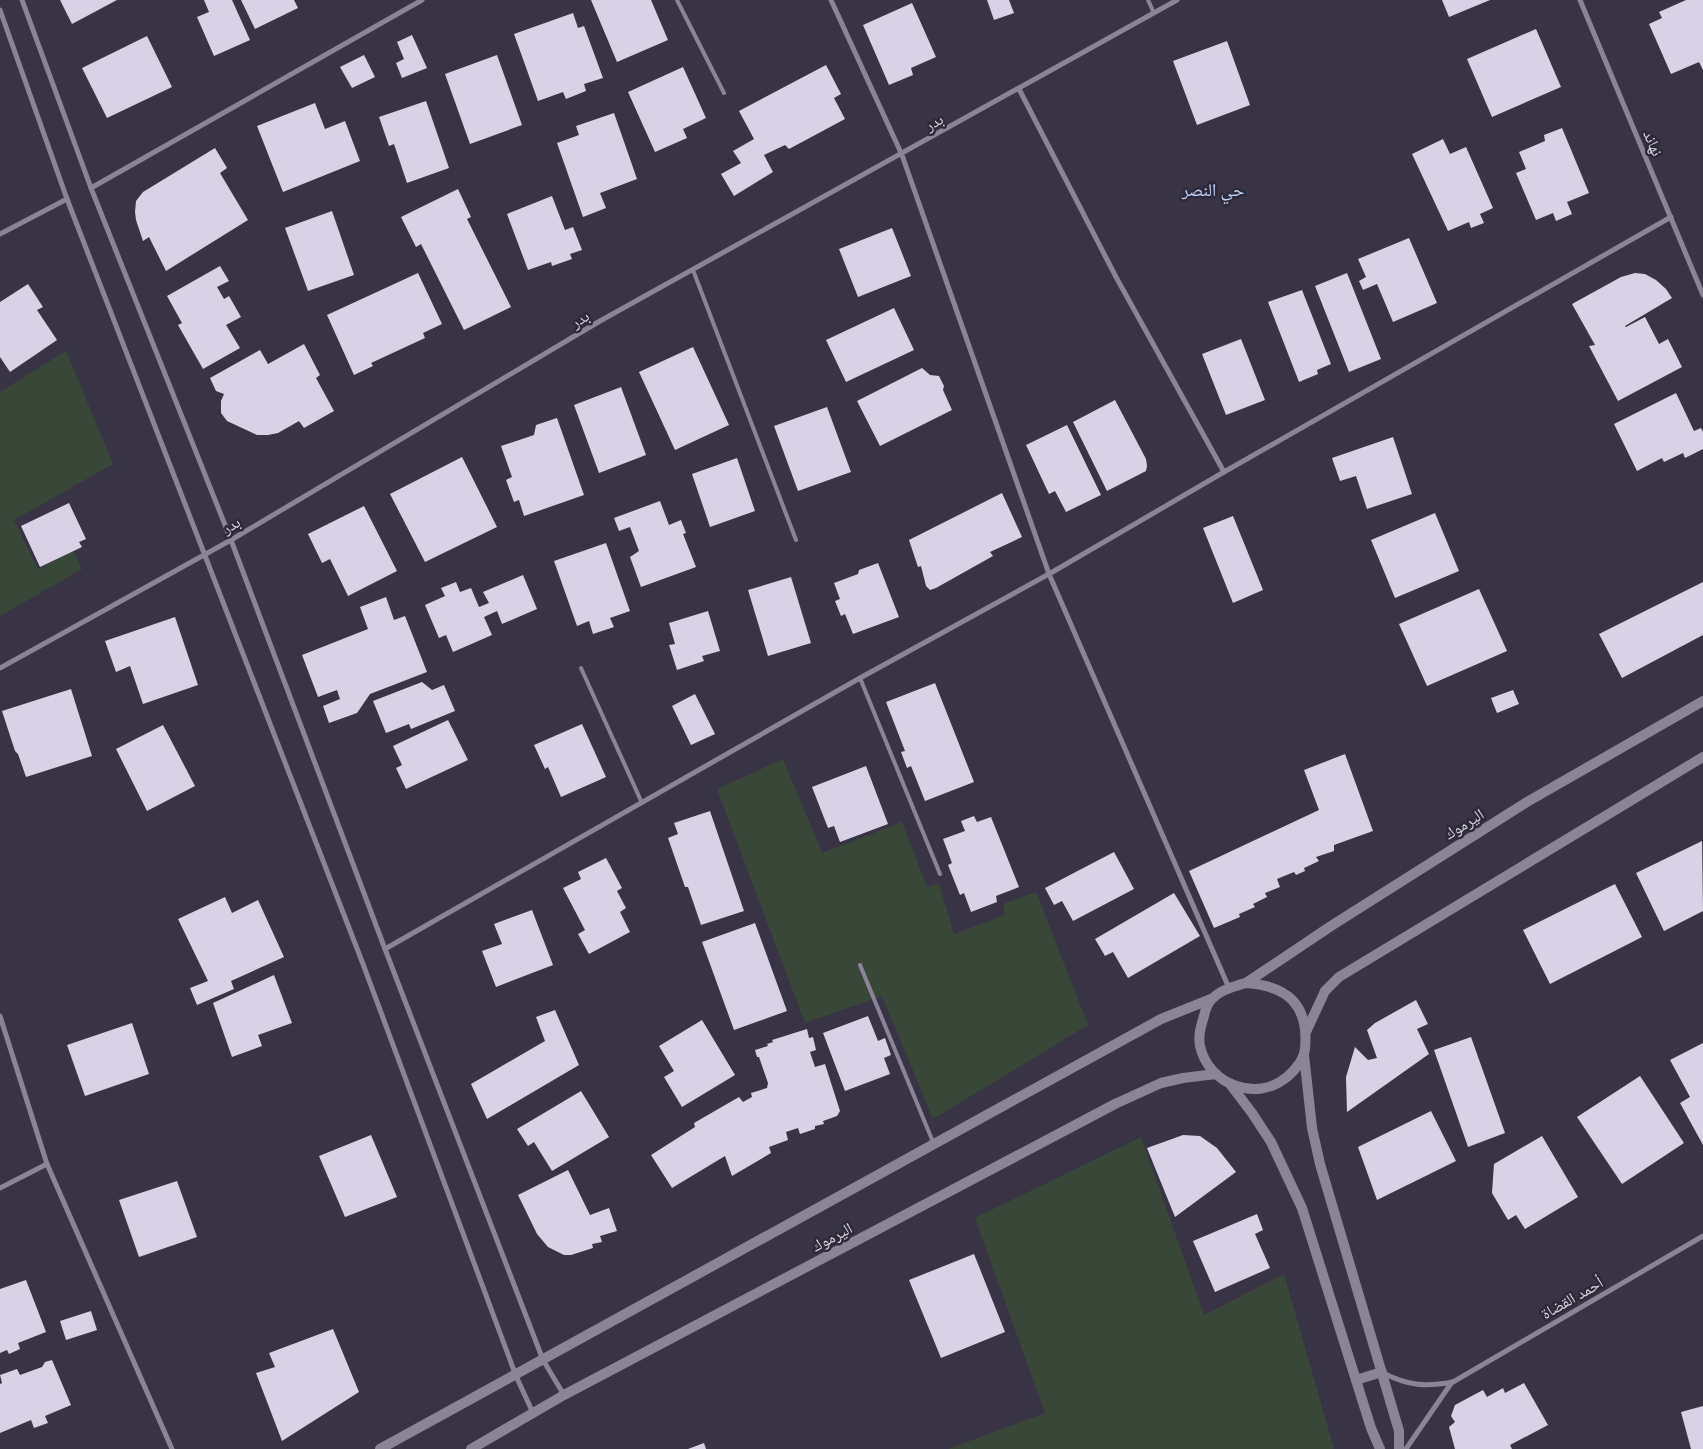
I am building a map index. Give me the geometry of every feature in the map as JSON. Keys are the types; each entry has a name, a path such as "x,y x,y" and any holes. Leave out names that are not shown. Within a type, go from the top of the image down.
{"street":[{"path":"22,0 91,188 230,540 384,950 543,1360 564,1396"},
{"path":"91,188 422,0"},
{"path":"831,0 902,155 1049,574 1229,988"},
{"name":"بدر","path":"0,668 230,540 600,321 902,155 1177,0"},
{"name":"نهاند","path":"1580,0 1703,295"},
{"path":"0,10 67,199 363,964 516,1376 534,1413"},
{"path":"1019,89 1116,276 1224,472"},
{"path":"0,234 67,199"},
{"path":"384,950 860,678 1049,574 1224,472 1671,218"},
{"name":"اليرموك","path":"1246,983 1331,926 1527,802 1703,701"},
{"path":"1306,1032 1325,992 1339,977 1703,757"},
{"path":"380,1449 516,1376 1161,1019 1211,999 1229,988 1246,983 1265,984 1282,991 1296,1003 1304,1019 1306,1032 1304,1055 1312,1128 1320,1164 1399,1431 1399,1449"},
{"path":"1211,999 1200,1028 1200,1045 1206,1061 1216,1074 1230,1084 1247,1090 1264,1088 1281,1082 1294,1070 1304,1055"},
{"path":"0,1016 47,1164 172,1449"},
{"name":"اليرموك","path":"471,1449 564,1396 1115,1104 1161,1083 1216,1074"},
{"path":"1230,1084 1271,1142 1298,1200 1374,1438 1380,1449"},
{"path":"0,1188 47,1164"},
{"name":"أحمد القضاة","path":"1382,1372 1398,1381 1416,1386 1434,1386 1453,1382 1703,1236"},
{"path":"1356,1380 1382,1372"},
{"name":"أحمد القضاة","path":"1406,1449 1453,1382"}],"lane":[{"path":"677,0 724,93"},
{"path":"1148,0 1154,13"},
{"path":"692,270 796,540"},
{"path":"581,668 642,803"},
{"path":"860,678 940,874"},
{"path":"860,965 934,1144"}],"green space":[{"path":"66,351 113,464 14,520 38,569 73,551 82,569 0,616 0,392"},
{"path":"783,759 822,853 902,822 927,887 939,884 954,934 1005,915 1003,904 1036,892 1088,1025 933,1119 882,996 805,1023 717,789"},
{"path":"1141,1137 1204,1315 1284,1274 1334,1449 948,1449 1045,1413 975,1218"}],"building":[{"path":"60,0 117,0 72,24"},
{"path":"204,0 232,0 250,40 214,56 197,17 209,12"},
{"path":"241,0 294,0 298,8 255,29"},
{"path":"591,0 651,0 668,40 617,62"},
{"path":"987,0 1009,0 1014,13 994,20"},
{"path":"1442,0 1490,0 1449,17"},
{"path":"1686,0 1703,0 1703,70 1699,62 1671,74 1649,24 1662,18 1659,12"},
{"path":"912,3 936,57 911,68 913,75 889,85 863,25"},
{"path":"573,13 578,28 584,26 603,78 584,84 586,91 566,99 563,92 538,101 514,34"},
{"path":"1536,29 1561,87 1492,117 1467,59"},
{"path":"412,35 427,68 402,78 396,63 404,59 397,42"},
{"path":"147,36 172,87 107,118 82,68"},
{"path":"1227,41 1250,105 1197,125 1173,61"},
{"path":"364,55 375,77 352,88 340,67"},
{"path":"497,55 522,125 470,144 445,74"},
{"path":"826,65 841,94 834,98 845,119 789,149 785,145 764,155 773,172 734,196 721,174 741,163 733,151 754,139 739,111"},
{"path":"683,67 706,118 683,129 687,138 655,152 628,92"},
{"path":"426,101 449,168 407,183 394,144 389,146 379,117"},
{"path":"315,103 325,129 345,121 360,161 283,192 257,126"},
{"path":"614,113 637,179 600,193 606,208 583,217 557,143 579,135 576,126"},
{"path":"1562,128 1589,193 1567,202 1572,214 1556,221 1553,213 1536,220 1516,173 1526,169 1519,152 1545,141 1544,135"},
{"path":"1443,139 1450,154 1466,147 1493,208 1480,214 1484,223 1471,228 1469,222 1448,231 1412,154"},
{"path":"215,148 227,168 220,173 248,220 166,271 149,237 143,241 136,220 136,201 143,192"},
{"path":"458,189 471,217 467,219 511,307 464,330 421,244 416,247 401,217"},
{"path":"552,196 565,230 573,227 582,250 570,254 572,259 552,266 551,262 528,270 507,214"},
{"path":"332,211 354,275 308,291 285,228"},
{"path":"892,228 911,276 858,297 839,249"},
{"path":"1409,238 1437,303 1393,322 1377,284 1363,290 1359,281 1366,277 1358,259"},
{"path":"220,266 229,281 217,287 224,299 229,296 241,317 226,325 240,348 203,369 178,325 182,323 167,296"},
{"path":"418,273 442,324 423,333 425,338 371,363 373,366 354,375 327,315"},
{"path":"1347,273 1381,359 1349,372 1315,286"},
{"path":"1635,273 1645,274 1656,280 1672,298 1625,326 1645,317 1659,344 1668,339 1682,367 1618,401 1589,346 1595,345 1572,304 1621,277"},
{"path":"28,284 43,307 37,310 57,340 10,372 0,357 0,302"},
{"path":"1302,290 1331,364 1317,370 1318,374 1299,382 1268,302"},
{"path":"894,308 914,350 846,382 826,340"},
{"path":"1241,339 1265,400 1226,415 1202,354"},
{"path":"304,344 320,375 316,378 334,411 304,428 299,421 278,433 268,435 257,435 227,421 221,413 221,401 224,394 216,391 210,378 260,350 268,364"},
{"path":"693,347 729,425 675,450 639,372"},
{"path":"922,368 930,375 939,376 952,410 880,446 857,401"},
{"path":"621,387 646,455 599,473 574,405"},
{"path":"1676,393 1694,431 1701,428 1703,432 1703,449 1685,458 1683,453 1664,462 1662,458 1637,471 1614,424"},
{"path":"1115,400 1146,459 1147,466 1146,471 1107,491 1073,422"},
{"path":"827,407 851,472 798,491 774,426"},
{"path":"557,418 584,495 524,516 519,500 514,502 506,480 512,477 501,446 534,435 536,425"},
{"path":"1067,425 1101,495 1066,512 1055,491 1049,494 1026,445"},
{"path":"1393,437 1412,494 1367,509 1356,476 1340,481 1332,458"},
{"path":"462,457 497,527 425,562 390,494"},
{"path":"737,458 755,511 710,527 692,474"},
{"path":"1002,493 1022,537 990,552 993,556 930,590 926,586 921,566 918,567 909,540"},
{"path":"660,501 669,525 681,520 686,533 683,534 696,567 641,587 630,557 639,551 630,527 619,531 614,518"},
{"path":"69,503 86,539 79,542 82,547 40,567 21,526"},
{"path":"364,506 397,571 348,596 330,559 322,563 308,534"},
{"path":"1435,513 1459,571 1395,598 1371,540"},
{"path":"1233,516 1263,590 1233,603 1203,528"},
{"path":"606,543 630,611 610,618 614,627 593,634 589,621 577,626 554,561"},
{"path":"878,563 899,617 853,634 845,614 841,616 835,601 840,599 834,583 858,574 859,570"},
{"path":"523,575 537,609 502,624 497,611 484,617 492,635 453,652 446,635 439,638 425,605 445,596 441,588 456,582 460,592 471,588 479,607 489,603 483,592"},
{"path":"791,577 811,643 768,656 748,590"},
{"path":"1703,582 1703,635 1622,678 1599,634"},
{"path":"1479,589 1507,651 1427,686 1399,624"},
{"path":"386,597 394,620 405,616 427,672 370,694 357,713 329,723 323,706 340,699 337,690 318,697 302,655 368,629 360,607"},
{"path":"708,611 720,651 702,656 704,661 677,670 669,645 675,644 669,623"},
{"path":"175,617 198,685 143,704 130,666 116,672 105,641"},
{"path":"422,682 432,690 444,685 455,711 411,729 409,724 386,733 373,701"},
{"path":"935,683 974,782 925,801 911,766 907,768 901,752 905,751 886,702"},
{"path":"71,689 92,756 26,777 2,711"},
{"path":"1513,690 1519,704 1497,713 1491,698"},
{"path":"695,694 715,734 691,745 672,706"},
{"path":"448,720 468,760 406,789 396,768 402,765 393,746"},
{"path":"582,724 606,777 561,797 548,767 545,769 534,745"},
{"path":"163,725 195,786 147,811 116,749"},
{"path":"1345,754 1373,831 1334,845 1334,851 1316,857 1319,861 1304,868 1305,871 1296,875 1294,872 1277,879 1280,887 1265,893 1267,897 1253,904 1255,907 1239,914 1240,917 1214,928 1189,871 1319,810 1304,770"},
{"path":"866,766 888,824 840,842 834,826 828,828 812,787"},
{"path":"710,811 744,911 701,925 668,838 678,834 674,823"},
{"path":"974,816 977,822 991,817 1019,887 996,896 997,902 971,912 964,893 960,895 948,865 952,863 943,839 965,831 961,821"},
{"path":"1702,841 1703,911 1664,931 1636,873"},
{"path":"1114,852 1134,889 1073,921 1062,901 1054,905 1045,888"},
{"path":"606,858 622,888 617,891 626,908 620,912 630,932 589,954 578,934 585,930 563,888 581,879 578,872"},
{"path":"1615,884 1642,937 1550,984 1523,930"},
{"path":"1174,893 1200,936 1128,978 1113,952 1105,956 1095,939"},
{"path":"225,897 232,913 258,900 284,957 231,981 234,989 197,1005 190,988 208,981 178,919"},
{"path":"532,910 553,965 496,987 482,951 502,944 494,924"},
{"path":"755,923 787,1011 734,1030 702,942"},
{"path":"274,975 292,1023 258,1035 262,1046 232,1057 213,1003"},
{"path":"1416,1000 1428,1024 1417,1029 1429,1054 1347,1112 1346,1077 1355,1047 1368,1060 1377,1058 1367,1030 1375,1023"},
{"path":"555,1010 579,1065 487,1119 471,1084 545,1041 536,1017"},
{"path":"868,1016 878,1041 885,1038 891,1055 884,1058 890,1074 845,1091 823,1033"},
{"path":"702,1020 735,1075 682,1107 664,1077 674,1071 659,1046"},
{"path":"132,1023 149,1074 85,1096 67,1045"},
{"path":"807,1029 809,1038 813,1037 816,1050 810,1052 815,1067 825,1064 840,1111 837,1116 823,1121 824,1124 815,1126 815,1129 800,1134 798,1128 786,1132 788,1140 769,1147 771,1153 732,1176 725,1156 672,1188 651,1155 695,1127 694,1123 739,1097 743,1102 752,1097 751,1093 767,1088 768,1083 755,1050 768,1046 767,1044 773,1042 772,1040"},
{"path":"1471,1037 1505,1133 1468,1147 1434,1050"},
{"path":"1703,1043 1703,1145 1680,1103 1690,1097 1670,1060"},
{"path":"1640,1076 1684,1143 1622,1184 1577,1117"},
{"path":"581,1091 609,1137 552,1171 534,1142 528,1146 517,1129"},
{"path":"1431,1111 1456,1161 1377,1200 1358,1147"},
{"path":"371,1135 397,1197 345,1217 319,1156"},
{"path":"1183,1135 1200,1136 1217,1148 1236,1172 1175,1217 1147,1148"},
{"path":"1542,1136 1578,1197 1525,1229 1516,1215 1508,1220 1492,1193 1494,1164"},
{"path":"568,1170 590,1215 609,1208 617,1231 600,1236 602,1242 592,1244 593,1248 571,1255 564,1255 548,1247 537,1234 518,1195"},
{"path":"177,1181 197,1237 139,1257 119,1200"},
{"path":"1257,1214 1263,1230 1255,1234 1270,1268 1215,1292 1193,1241"},
{"path":"974,1254 1005,1332 941,1358 909,1280"},
{"path":"26,1280 46,1332 18,1343 20,1349 9,1354 7,1350 0,1353 0,1289"},
{"path":"91,1311 97,1330 66,1340 60,1321"},
{"path":"333,1329 359,1392 282,1441 256,1373 275,1367 269,1353"},
{"path":"52,1360 71,1405 45,1416 48,1423 34,1428 31,1420 0,1433 0,1384 2,1383 0,1375 17,1369 20,1375 42,1367 45,1362"},
{"path":"1524,1383 1548,1425 1510,1445 1512,1449 1455,1449 1449,1427 1455,1422 1451,1416 1455,1405 1483,1390 1487,1397 1503,1388 1505,1393"},
{"path":"1703,1406 1703,1449 1691,1449 1681,1412"},
{"path":"704,1443 706,1449 688,1449"}],"district":[{"name":"حي النصر","path":"1213,190"}]}
